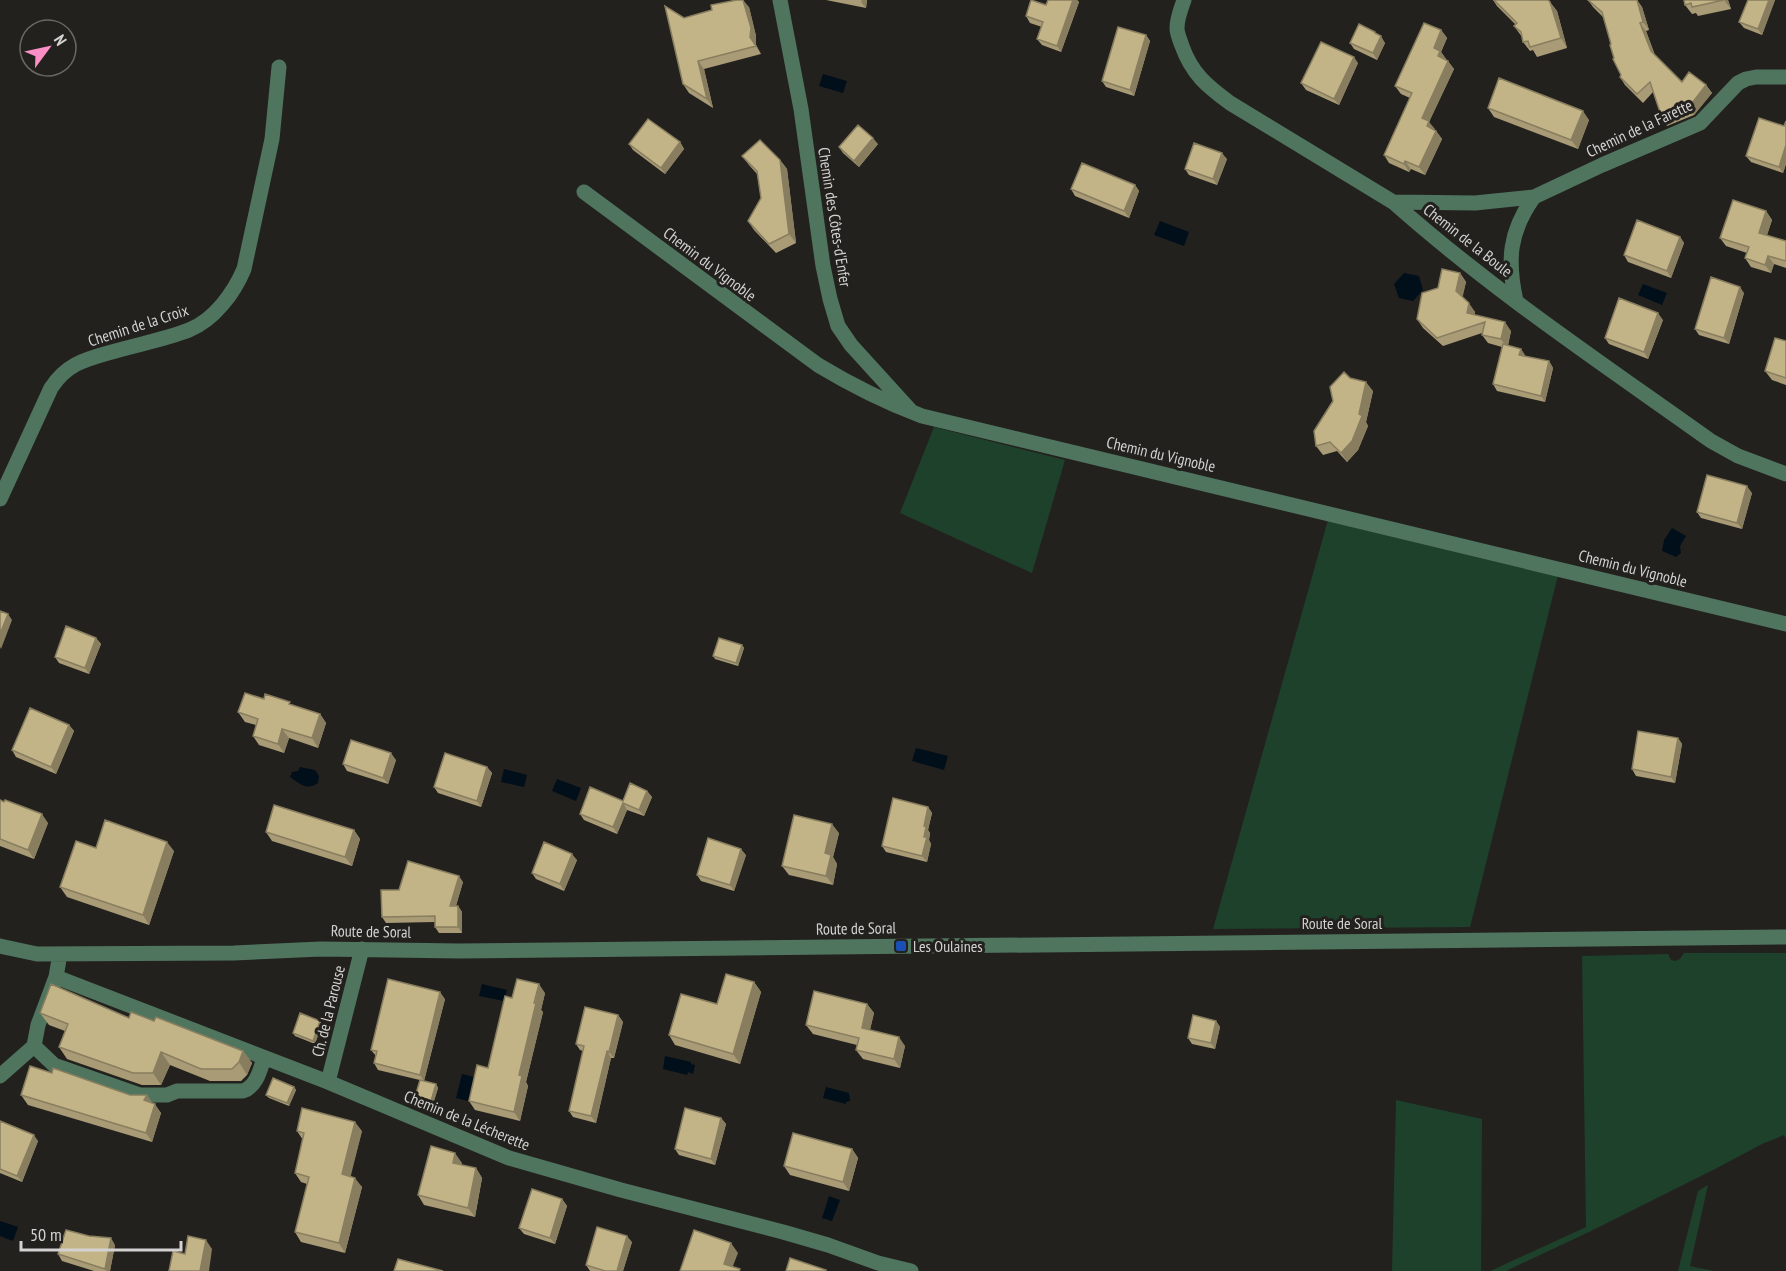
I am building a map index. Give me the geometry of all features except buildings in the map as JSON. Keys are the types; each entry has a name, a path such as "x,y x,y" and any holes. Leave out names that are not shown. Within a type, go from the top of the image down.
{"street":[{"name":"Chemin des Côtes-d'Enfer","path":"780,0 801,110 823,266 834,315 842,333 851,345 913,412"},
{"name":"Chemin de la Boule","path":"1184,0 1177,30 1187,59 1194,72 1206,85 1230,103 1393,202 1516,301 1711,441 1738,456 1786,474"},
{"name":"Chemin de la Croix","path":"0,499 51,388 58,378 73,365 90,358 190,330 206,320 238,283 244,269 272,139 279,67"},
{"name":"Chemin de la Farette","path":"1393,202 1476,203 1534,197 1652,142 1700,123 1738,83 1746,79 1786,77"},
{"name":"Chemin du Vignoble","path":"584,192 818,365 850,385 897,407 1786,624"},
{"path":"1516,301 1510,276 1510,256 1522,213 1534,197"},
{"name":"Route de Soral","path":"0,946 37,954 192,954 362,949 495,950 1786,937"},
{"name":"Ch. de la Parouse","path":"328,1082 362,949"},
{"path":"0,1076 34,1046 38,1026 56,977 60,954"},
{"name":"Chemin de la Lécherette","path":"56,977 328,1082 509,1158 783,1232 878,1263 911,1271"},
{"path":"34,1046 54,1065 140,1095 167,1095 177,1091 249,1089 254,1084 264,1058"}],"green space":[{"path":"934,427 1065,460 1032,573 900,513"},
{"path":"1328,520 1558,575 1470,927 1213,929"},
{"path":"1684,953 1786,953 1786,1139 1784,1135 1762,1144 1589,1232 1506,1271 1490,1271 1586,1227 1582,956 1668,954 1671,960 1675,961 1680,959"},
{"path":"1396,1100 1482,1119 1481,1271 1392,1271"},
{"path":"1708,1185 1690,1266 1714,1271 1678,1271 1698,1191"}],"water":[{"path":"823,74 847,81 843,93 819,86"},
{"path":"1160,221 1189,232 1184,246 1154,235"},
{"path":"1404,273 1419,276 1423,290 1413,301 1399,298 1394,284"},
{"path":"1643,284 1667,293 1662,305 1638,295"},
{"path":"1672,528 1686,536 1680,546 1681,553 1676,557 1662,551 1664,540"},
{"path":"916,748 948,756 944,770 912,761"},
{"path":"300,767 315,770 319,776 318,783 307,786 290,777 292,772 298,771"},
{"path":"504,769 527,775 524,787 501,782"},
{"path":"557,779 581,788 576,801 552,791"},
{"path":"482,984 507,990 504,1001 479,996"},
{"path":"665,1056 691,1062 695,1065 693,1074 688,1072 687,1075 663,1069"},
{"path":"462,1074 474,1077 468,1101 456,1098"},
{"path":"826,1087 849,1093 850,1101 846,1104 823,1098"},
{"path":"829,1196 840,1200 832,1221 822,1218"},
{"path":"0,1221 18,1227 13,1241 0,1236"}],"place":[{"name":"Les Oulaines","path":"901,946"}]}
